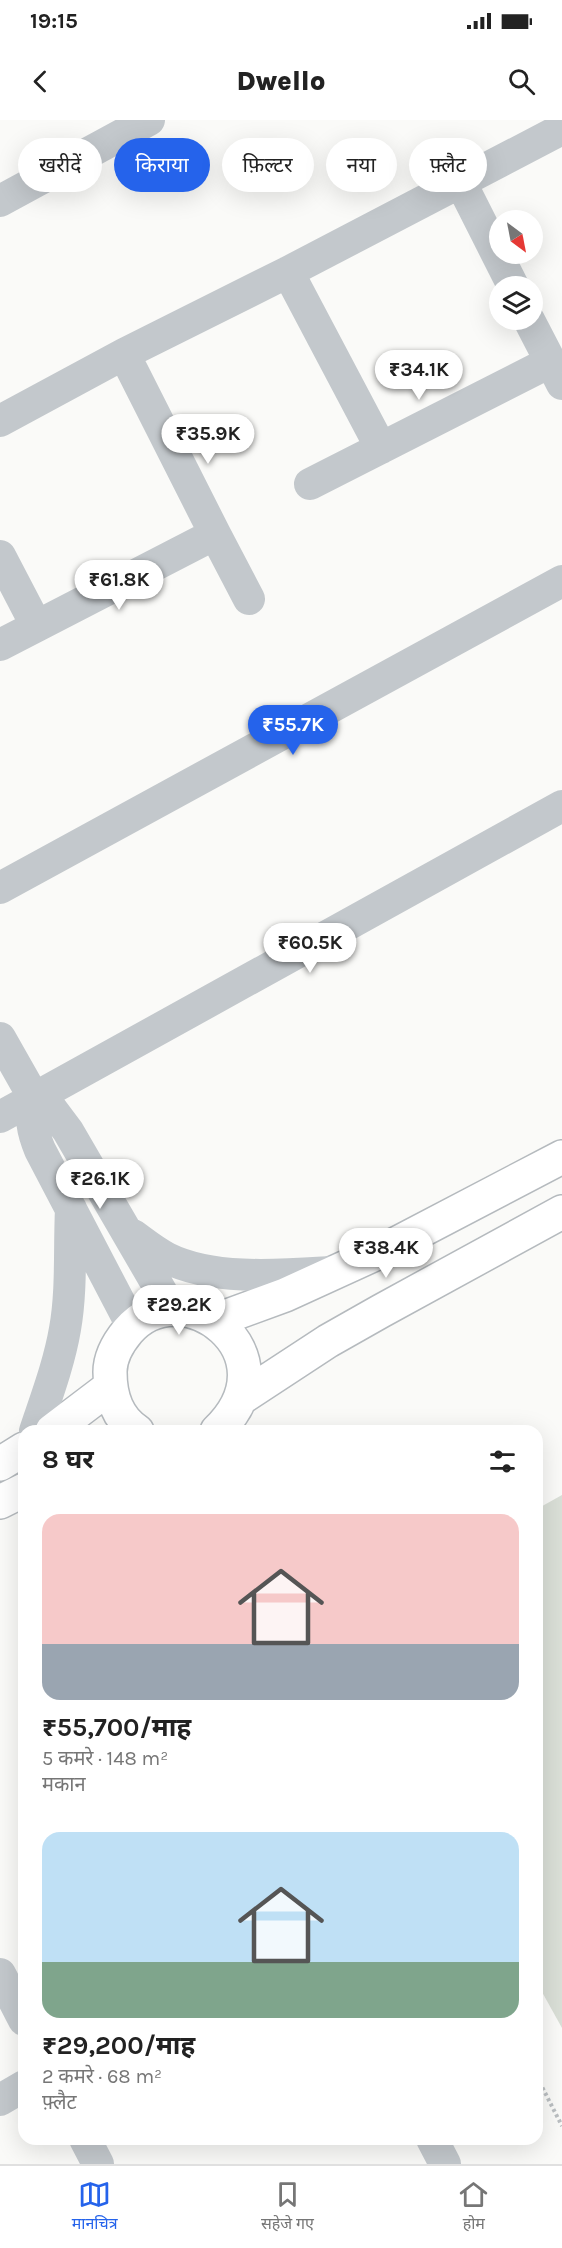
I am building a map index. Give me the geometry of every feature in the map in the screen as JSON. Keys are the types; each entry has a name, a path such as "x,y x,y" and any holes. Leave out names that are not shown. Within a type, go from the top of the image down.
{"main road":[{"path":"214,1321 285,1295 337,1272 434,1225 562,1158"},
{"path":"241,1398 346,1331 562,1212"},
{"path":"129,1425 117,1408 110,1387 110,1364 118,1343 132,1326 151,1314 172,1310 195,1312 214,1321 231,1335 241,1355 245,1376 241,1398 231,1418 223,1425"},
{"path":"60,1425 110,1387"},
{"path":"0,1464 18,1453"},
{"path":"0,1502 18,1493"}],"street":[{"path":"0,201 149,120"},
{"path":"487,167 562,129"},
{"path":"0,421 124,354 288,272 439,192"},
{"path":"466,192 508,276"},
{"path":"288,272 381,448"},
{"path":"310,484 381,448 556,373 534,330"},
{"path":"124,354 249,599"},
{"path":"0,645 215,534"},
{"path":"0,556 36,625"},
{"path":"0,888 562,581"},
{"path":"0,1118 562,806"},
{"path":"0,1038 34,1098 50,1107 60,1119 172,1310"},
{"path":"34,1098 31,1116 33,1133 132,1326"},
{"path":"37,1425 65,1329 69,1295 71,1209"},
{"path":"127,1232 168,1258 194,1268 250,1274 337,1272"},
{"path":"0,1974 18,2008"},
{"path":"0,2100 18,2090"},
{"path":"88,2145 98,2164"},
{"path":"435,2145 445,2164"}],"path":[{"path":"543,2089 562,2126"}],"shaded area":[{"path":"562,1495 562,2028 543,1994 543,1506"}]}
